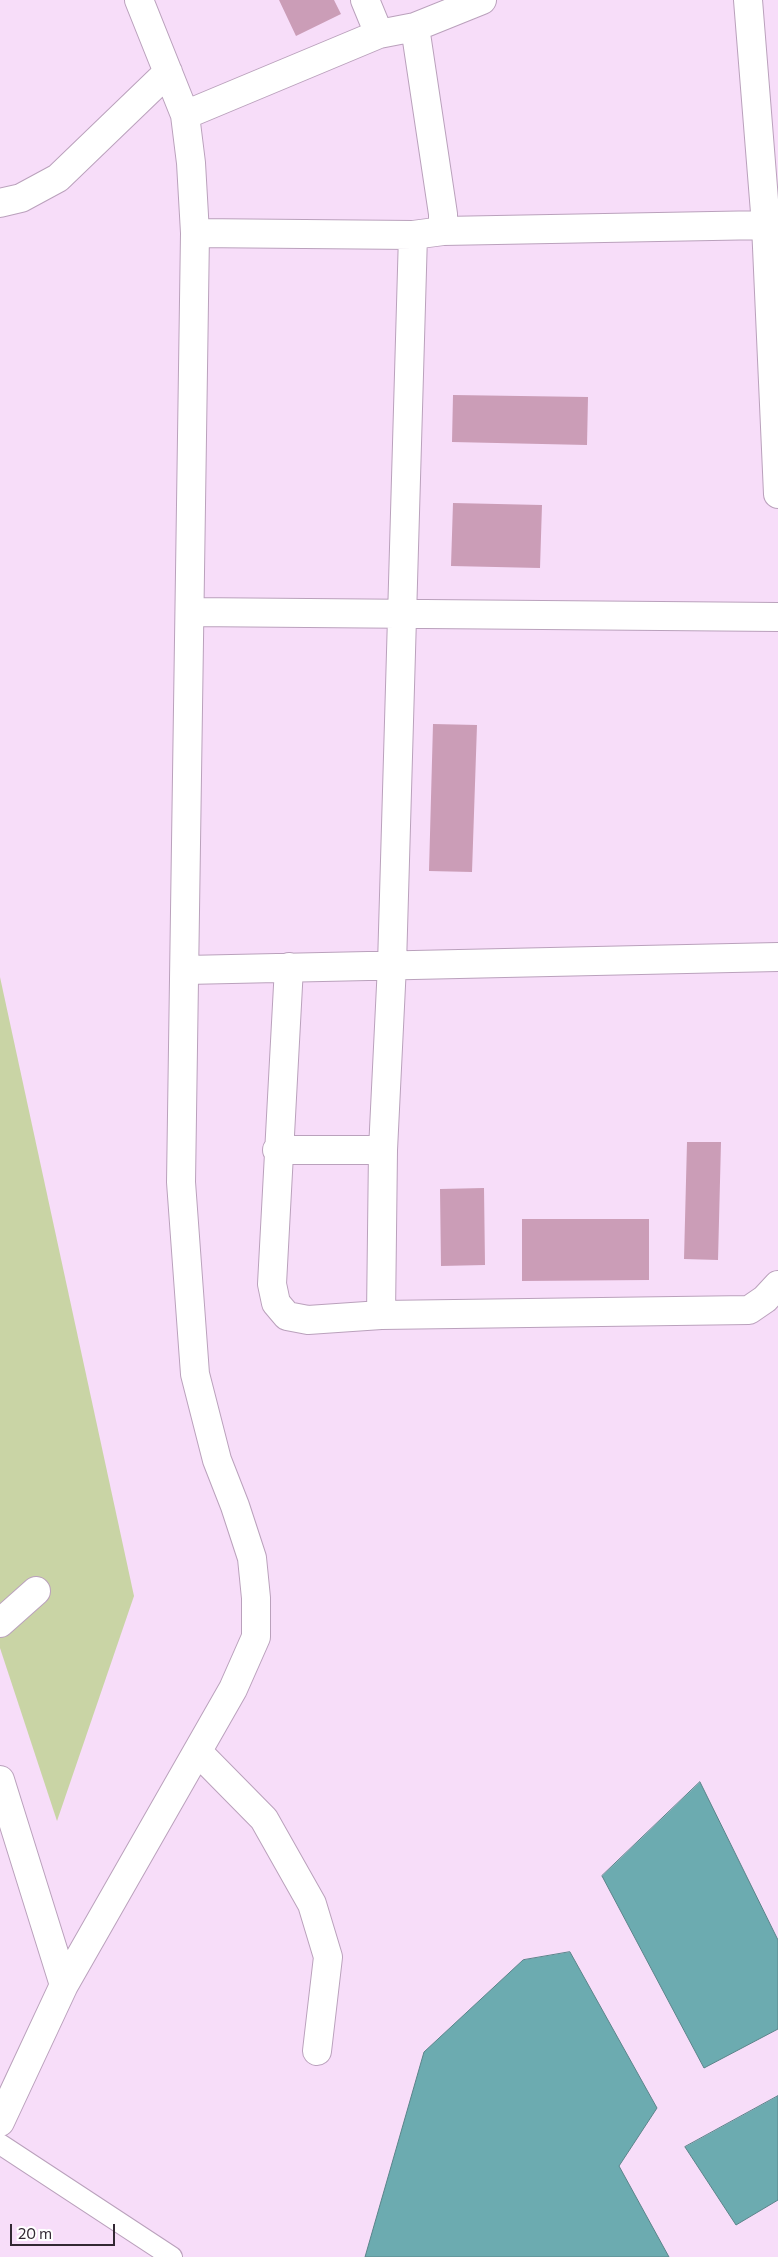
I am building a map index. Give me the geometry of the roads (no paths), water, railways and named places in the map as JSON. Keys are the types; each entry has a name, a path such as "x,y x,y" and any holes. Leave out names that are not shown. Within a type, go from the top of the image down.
{"street":[{"path":"0,2122 64,1985 233,1689 256,1637 256,1598 252,1558 217,1460 195,1374 181,1182 186,970 195,233 191,163 185,115 139,0"},
{"path":"365,0 379,34"},
{"path":"185,115 379,34 415,27 482,0"},
{"path":"748,0 766,225 778,494"},
{"path":"415,27 443,214 443,231"},
{"path":"0,203 21,198 58,178 168,72"},
{"path":"195,233 413,235 443,231 766,225"},
{"path":"381,1315 383,1150 392,965 413,235"},
{"path":"190,612 778,617"},
{"path":"186,970 778,957"},
{"path":"289,968 277,1150 272,1284 276,1302 287,1316 308,1320 381,1315 749,1310 766,1299 778,1285"},
{"path":"277,1150 383,1150"},
{"path":"0,1623 36,1591"},
{"path":"198,1752 264,1820 312,1904 328,1957 317,2051"},
{"path":"0,1780 64,1985"}],"lane":[{"path":"0,2144 172,2257"}]}
